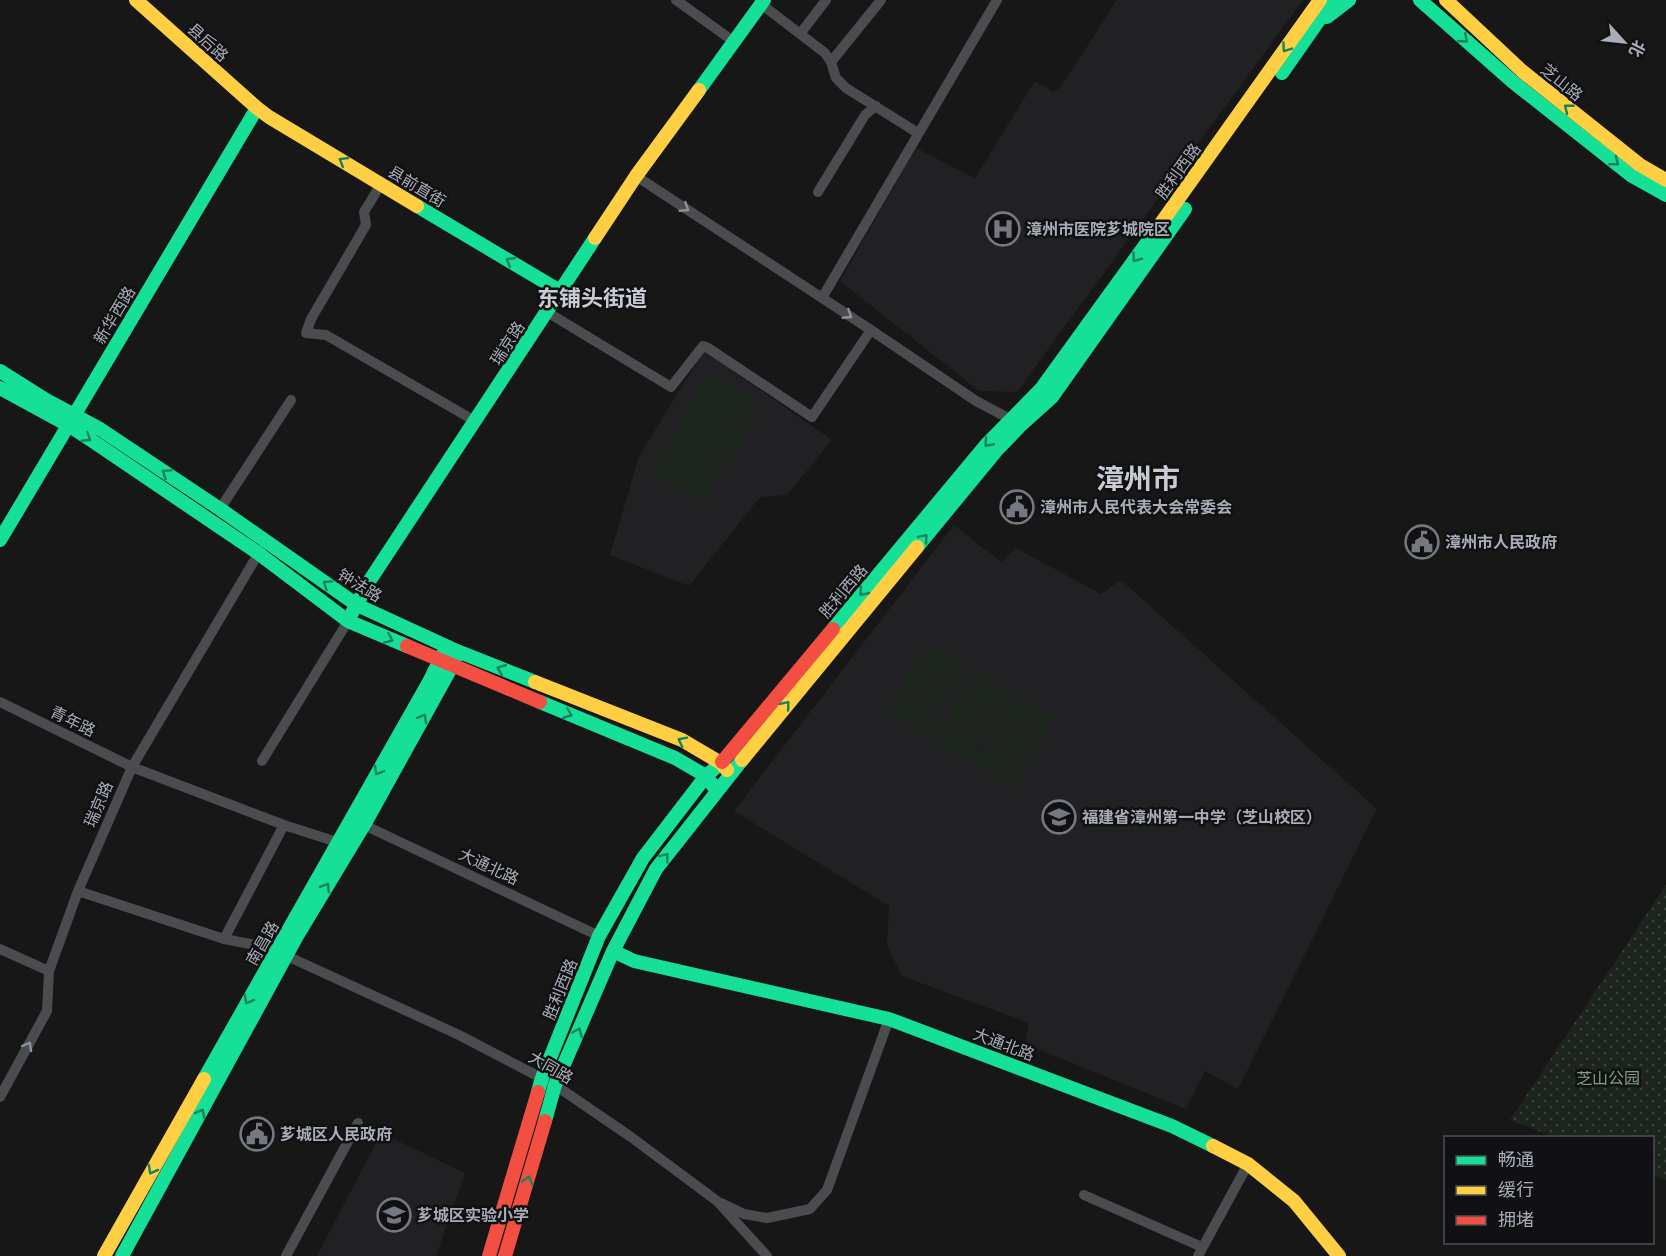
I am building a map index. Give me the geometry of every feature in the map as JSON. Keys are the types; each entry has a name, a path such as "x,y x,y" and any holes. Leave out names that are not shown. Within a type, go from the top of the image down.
{"main road":[{"name":"县后路","path":"136,0 257,108"},
{"name":"胜利西路","path":"489,1256 542,1078 599,936 643,858 706,776 726,768 986,445 1016,422 1320,0"},
{"path":"1016,422 1052,397 1334,0"},
{"path":"1315,27 1349,0"},
{"path":"1420,0 1513,82 1632,176 1666,195"},
{"name":"芝山路","path":"1446,0 1522,71 1640,165 1666,180"},
{"name":"瑞京路","path":"348,621 370,580 636,176 762,2"},
{"name":"县前直街","path":"257,108 560,291"},
{"name":"新华西路","path":"0,540 257,108"},
{"name":"钟法路","path":"0,371 258,553 348,621 675,758 706,776 717,790"},
{"name":"钟法路","path":"0,388 71,420 100,429 357,605 452,649 682,740 726,768"},
{"name":"南昌路","path":"104,1256 282,953 364,825 452,649"},
{"name":"南昌路","path":"122,1256 282,953 337,842 446,664"},
{"path":"505,1256 555,1085 613,951 656,868 717,790 726,768"},
{"name":"大通北路","path":"613,951 634,961 889,1019 1172,1126 1248,1164 1294,1202 1339,1256"}],"street":[{"path":"676,0 733,41"},
{"path":"800,34 826,0"},
{"path":"831,62 881,0"},
{"path":"822,297 997,0"},
{"path":"762,2 825,53 831,62 836,78 846,88 918,133"},
{"path":"818,192 866,115 876,106"},
{"path":"636,176 976,401 1016,422"},
{"path":"381,184 364,212 366,225 311,319 306,333 326,335 475,421"},
{"path":"547,312 671,387 703,346 812,417 871,330"},
{"path":"220,509 291,400"},
{"name":"瑞京路","path":"0,1097 47,1011 49,972 78,891 132,767 266,541"},
{"path":"262,761 348,621"},
{"name":"青年路","path":"0,702 132,767 284,825 337,842"},
{"path":"224,939 284,825"},
{"name":"大通北路","path":"364,825 599,936"},
{"name":"大同路","path":"78,891 224,939 282,953 459,1035 542,1078 631,1137 717,1201 766,1256"},
{"path":"0,949 49,972"},
{"path":"717,1201 744,1214 767,1218 810,1209 827,1190 889,1019"},
{"path":"286,1256 358,1123"},
{"path":"1084,1195 1200,1251 1248,1164"}],"shaded area":[{"name":"漳州市医院芗城院区","path":"1117,0 1303,0 1017,392 979,391 840,281 916,148 975,178 1035,81 1053,92 1060,88"},
{"path":"704,351 832,440 787,495 760,497 689,586 610,555 639,456"},
{"name":"福建省漳州第一中学（芝山校区）","path":"954,525 1001,562 1016,548 1101,594 1121,580 1377,809 1238,1089 1205,1071 1186,1109 1025,1044 1029,1023 902,976 887,946 889,906 734,811"},
{"name":"芗城区实验小学","path":"381,1133 465,1173 436,1256 317,1256"}],"green space":[{"path":"723,378 757,401 755,416 704,505 649,472 705,379"},
{"path":"928,642 968,665 955,687 915,664"},
{"path":"914,666 954,689 942,711 902,688"},
{"path":"974,669 1014,693 1001,715 961,691"},
{"path":"900,691 940,714 927,736 887,713"},
{"path":"959,694 999,717 986,739 946,716"},
{"path":"1016,694 1056,718 1043,740 1003,717"},
{"path":"943,718 984,742 971,764 930,740"},
{"path":"1002,720 1042,743 1029,765 989,741"},
{"path":"986,743 1026,767 1013,789 973,765"},
{"name":"芝山公园","path":"1666,885 1666,1180 1654,1175 1654,1136 1552,1136 1510,1120"}],"traffic: fast":[{"path":"699,90 764,0"},
{"path":"1282,73 1333,0"},
{"path":"1327,17 1349,0"},
{"path":"1420,0 1513,82 1632,176 1666,195"},
{"path":"0,540 257,108"},
{"path":"417,206 560,291"},
{"path":"917,547 996,451 1052,397 1185,209"},
{"path":"833,629 986,445 1041,389 1159,226"},
{"path":"352,613 370,580 595,238"},
{"path":"0,371 46,400 100,429 357,605 457,651 535,682"},
{"path":"0,388 94,442 258,553 348,621 407,646"},
{"path":"204,1079 443,654"},
{"path":"122,1256 297,936 364,825 455,658"},
{"path":"540,702 675,758 706,776 717,791"},
{"path":"545,1121 555,1085 613,951 656,869 742,760"},
{"path":"538,1092 599,936 643,858 706,776 722,762"},
{"path":"613,951 634,961 889,1019 1172,1126 1213,1146"}],"traffic: slow":[{"path":"136,0 269,117 417,206"},
{"path":"1159,226 1320,0"},
{"path":"1446,0 1522,71 1640,165 1666,180"},
{"path":"595,238 636,176 699,90"},
{"path":"742,760 917,547"},
{"path":"535,682 682,740 721,763 727,770"},
{"path":"104,1256 204,1079"},
{"path":"1213,1146 1248,1164 1294,1201 1339,1256"}],"traffic: jam":[{"path":"722,762 833,629"},
{"path":"407,646 540,702"},
{"path":"489,1256 538,1092"},
{"path":"505,1256 545,1121"}],"place":[{"name":"漳州市医院芗城院区","path":"1003,229"},
{"name":"漳州市人民代表大会常委会","path":"1017,507"},
{"name":"漳州市人民政府","path":"1422,542"},
{"name":"福建省漳州第一中学（芝山校区）","path":"1059,817"},
{"name":"芗城区人民政府","path":"257,1134"},
{"name":"芗城区实验小学","path":"394,1215"}],"district":[{"name":"东铺头街道","path":"592,298"},
{"name":"漳州市","path":"1138,479"}]}
